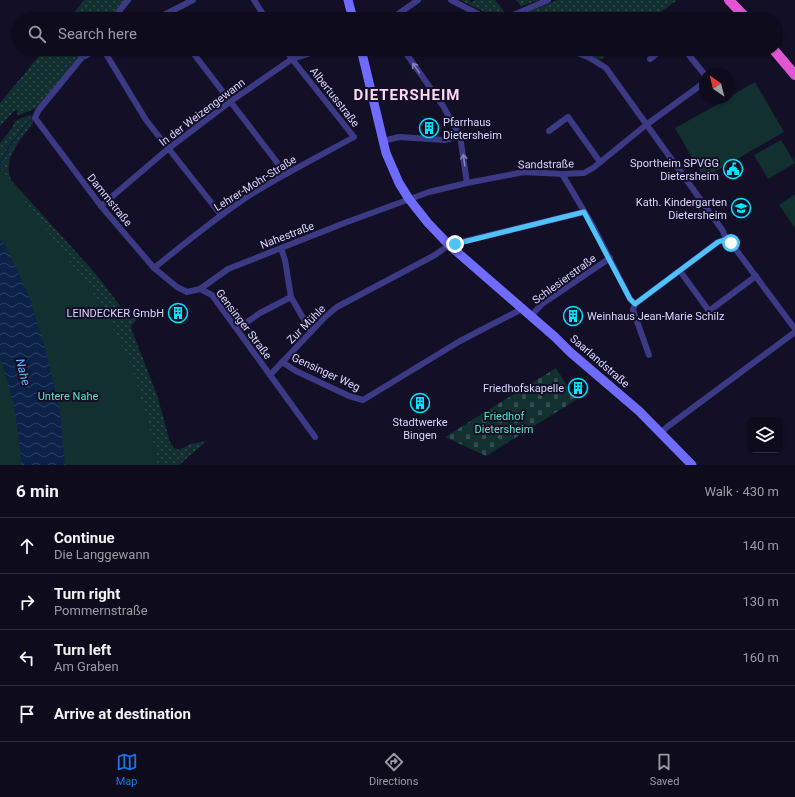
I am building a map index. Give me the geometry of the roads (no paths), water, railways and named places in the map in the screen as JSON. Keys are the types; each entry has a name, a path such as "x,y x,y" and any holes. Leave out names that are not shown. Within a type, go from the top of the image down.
{"highway":[{"path":"729,0 740,12"},
{"path":"779,56 795,75"}],"main road":[{"path":"348,0 351,12"},
{"name":"Saarlandstraße","path":"363,56 383,141 391,165 399,183 409,199 428,223 449,245 555,337 570,352 640,411 692,465"}],"street":[{"path":"119,12 128,0"},
{"path":"173,12 193,0"},
{"path":"254,0 262,12"},
{"path":"402,12 418,0"},
{"path":"451,0 474,12"},
{"path":"518,12 548,0"},
{"path":"82,58 86,56"},
{"path":"107,56 146,120 221,215"},
{"path":"196,56 286,174"},
{"name":"Albertusstraße","path":"290,56 354,138"},
{"name":"In der Weizengewann","path":"101,206 169,148 231,101 292,59 302,56"},
{"path":"408,56 442,106 460,136 467,183"},
{"path":"585,56 606,68 723,232 726,240 731,243 795,330 661,433"},
{"path":"650,59 654,56"},
{"path":"689,56 699,68"},
{"name":"Dammstraße","path":"82,58 38,111 36,118 101,206 154,268 177,287 187,292 200,289"},
{"name":"Sandstraße","path":"409,199 429,192 467,183 524,172 562,174 584,172 593,168 646,125 699,86"},
{"path":"549,131 568,117 600,162"},
{"path":"383,141 399,137 445,140 460,136"},
{"name":"Lehrer-Mohr-Straße","path":"154,268 221,215 248,196 354,138"},
{"path":"562,174 610,258 630,299 635,304"},
{"name":"Nahestraße","path":"200,289 228,269 409,199"},
{"path":"449,245 584,212"},
{"path":"649,355 633,310 635,304 718,242 726,240"},
{"name":"Zur Mühle","path":"270,375 310,332 337,307 435,255 449,245"},
{"path":"280,248 285,260 291,297 310,332"},
{"name":"Schlesierstraße","path":"531,316 548,300 610,258"},
{"path":"680,271 709,311 756,276"},
{"name":"Gensinger Straße","path":"200,289 212,295 270,375"},
{"path":"237,329 260,313 291,297"},
{"name":"Gensinger Weg","path":"282,362 357,399 363,400 460,341 522,309"},
{"path":"270,375 314,437"}],"water":[{"name":"Nahe","path":"0,239 5,245 29,296 45,348 60,410 65,465 22,465 14,404 0,358"}],"waterway":[{"path":"0,164 9,147 31,118"}],"place":[{"name":"Pfarrhaus Dietersheim","path":"429,128"},
{"name":"Sportheim SPVGG Dietersheim","path":"733,169"},
{"name":"Kath. Kindergarten Dietersheim","path":"741,208"},
{"name":"LEINDECKER GmbH","path":"178,313"},
{"name":"Weinhaus Jean-Marie Schilz","path":"573,316"},
{"name":"Friedhofskapelle","path":"578,388"},
{"name":"Stadtwerke Bingen","path":"420,403"}],"district":[{"name":"DIETERSHEIM","path":"407,95"}],"park label":[{"name":"Untere Nahe","path":"68,396"},
{"name":"Friedhof Dietersheim","path":"504,422"}]}
